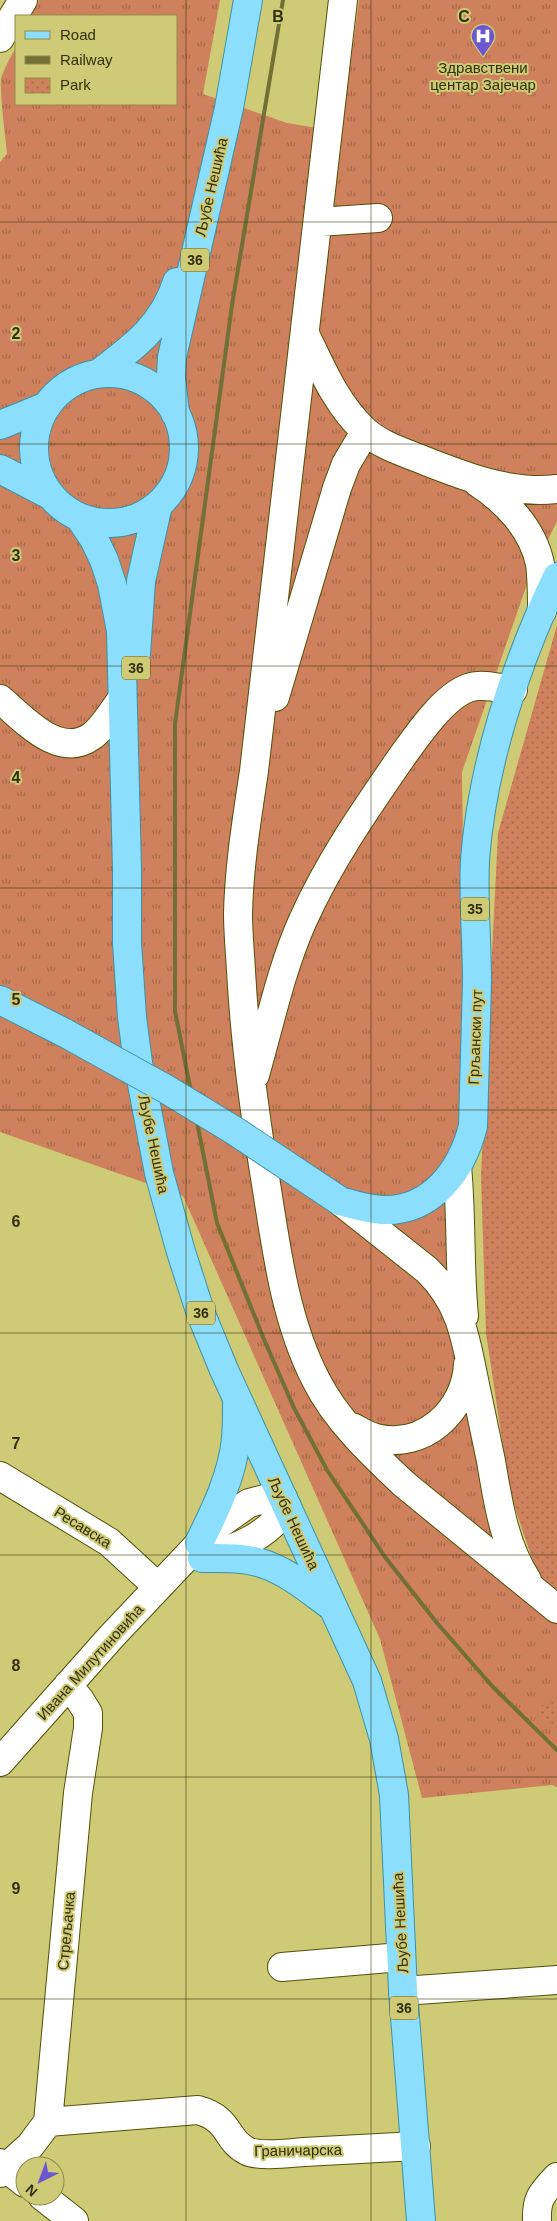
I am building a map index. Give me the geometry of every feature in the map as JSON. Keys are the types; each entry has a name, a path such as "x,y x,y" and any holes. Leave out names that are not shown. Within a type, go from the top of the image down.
{"main road":[{"name":"Љубе Нешића","path":"175,412 171,377 172,357 229,108 248,0"},
{"name":"Љубе Нешића","path":"98,374 155,326 170,302 190,243 229,108"},
{"name":"36","path":"98,374 118,374 138,379 156,389 175,412 182,432 183,458 175,484 158,505 142,516 118,523 99,523 80,518 61,506 50,495 36,469 33,447 37,425 46,406 65,387 81,378 98,374"},
{"path":"0,424 46,406"},
{"path":"0,469 50,495"},
{"name":"36","path":"126,833 140,581 158,505"},
{"name":"36","path":"80,518 94,539 112,584 121,631 126,833"},
{"name":"Грљански пут","path":"0,1000 65,1033 166,1089 235,1131 340,1201 381,1210 411,1205 436,1192 457,1167 468,1148 473,1126 477,980 475,878 478,840 492,758 513,690 542,611 557,577"},
{"name":"Љубе Нешића","path":"126,833 127,943 132,1017 152,1143 165,1198 189,1281 213,1342 367,1681 384,1739 394,1795 403,1991 421,2221"},
{"path":"237,1396 236,1438 233,1458 212,1516 195,1555 259,1562 282,1571 334,1608"}],"street":[{"path":"0,38 23,0"},
{"path":"343,0 254,771 241,867 238,915 246,1042 252,1088 275,1240 294,1326 303,1352 324,1395 346,1424 404,1484 557,1609"},
{"path":"318,222 378,218"},
{"path":"305,334 334,392 350,416 365,432 397,450 471,479 505,486 557,489"},
{"path":"254,771 337,488 346,464 365,432"},
{"path":"471,479 505,503 528,533 540,563 542,611"},
{"path":"252,1088 288,959 303,919 350,833 411,745 443,706 456,694 469,687 481,685 513,690"},
{"path":"0,699 47,738 62,743 81,743 94,735 122,700"},
{"path":"457,1167 461,1206 461,1291 467,1345 496,1491 510,1550 535,1592"},
{"path":"340,1201 438,1281 454,1305 467,1345 467,1377 464,1389 454,1408 436,1426 410,1438 387,1440 365,1434 346,1424"},
{"name":"Ресавска","path":"0,1476 109,1542 158,1587"},
{"name":"Ивана Милутиновића","path":"0,1762 158,1587 195,1555 239,1546 260,1535 276,1521 285,1502"},
{"name":"Стрељачка","path":"48,2122 78,1793 88,1728 88,1713 68,1685"},
{"path":"282,1967 402,1957"},
{"path":"403,1991 557,1980"},
{"name":"Граничарска","path":"48,2122 198,2110 210,2113 220,2120 238,2144 247,2151 279,2153 416,2146"},
{"path":"8,2172 48,2122"},
{"path":"537,2221 537,2201 557,2177"},
{"path":"55,2206 74,2221"}],"green space":[{"path":"39,0 220,0 203,94 287,123 341,132 359,0 557,0 557,521 527,584 462,772 471,1429 536,1574 557,1607 557,1787 552,1785 422,1798 380,1639 183,1196 0,1132 0,162 7,154 1,79 15,49 15,105 178,105 178,15 32,15"},
{"path":"557,625 557,1626 551,1615 510,1493 486,1333 481,1175 498,833"},
{"path":"557,1692 557,1731 536,1713"}],"railway":[{"path":"283,0 232,305 175,724 175,1011 217,1223 294,1408 327,1470 385,1557 437,1623 492,1686 557,1750"}],"place":[{"name":"Здравствени центар Зајечар","path":"483,57"}]}
